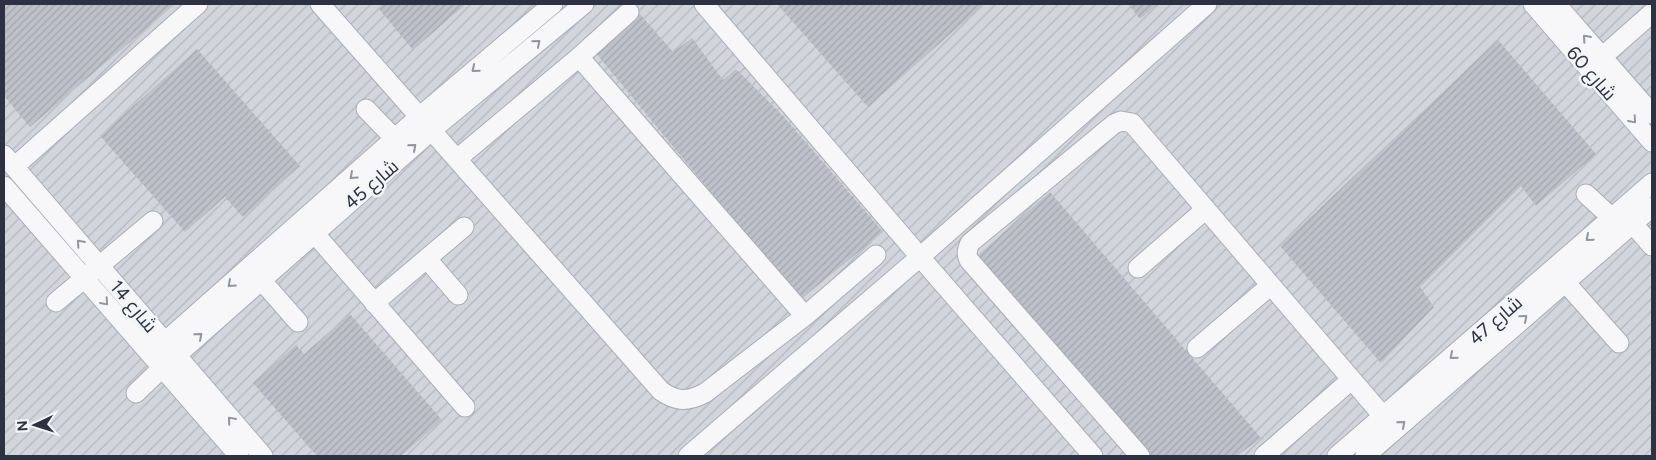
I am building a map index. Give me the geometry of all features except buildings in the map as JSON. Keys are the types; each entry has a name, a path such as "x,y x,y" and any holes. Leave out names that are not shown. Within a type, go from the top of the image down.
{"street":[{"path":"9,161 198,4"},
{"path":"320,4 661,391 671,397 682,400 694,399 705,393 805,316 876,255"},
{"name":"شارع 45","path":"163,355 419,117 553,4"},
{"name":"شارع 45","path":"163,355 262,281 432,130 584,4"},
{"path":"704,4 1092,456"},
{"path":"688,456 920,257 1207,4"},
{"name":"شارع 60","path":"1532,4 1652,114"},
{"name":"شارع 60","path":"1556,4 1604,68 1652,142"},
{"path":"457,159 579,57 629,12"},
{"path":"1604,68 1652,13"},
{"path":"579,57 805,316"},
{"path":"366,109 395,139"},
{"path":"1140,456 969,260 967,255 970,243 1114,124 1121,121 1132,123 1383,416"},
{"name":"شارع 14","path":"9,161 100,266 163,355 239,456"},
{"name":"شارع 47","path":"1366,451 1383,416 1652,183"},
{"name":"شارع 14","path":"4,186 10,205 264,456"},
{"path":"1586,194 1612,218"},
{"name":"شارع 47","path":"1343,455 1366,451 1652,207"},
{"path":"1138,268 1206,209"},
{"path":"56,302 153,222"},
{"path":"1633,224 1652,246"},
{"path":"374,303 464,226"},
{"path":"314,234 465,407"},
{"path":"427,258 458,296"},
{"path":"262,281 298,322"},
{"path":"1565,282 1619,343"},
{"path":"1197,348 1271,286"},
{"path":"136,393 163,355"},
{"path":"1264,456 1351,380"}],"shaded area":[{"path":"4,4 1652,4 1652,456 4,456"}]}
